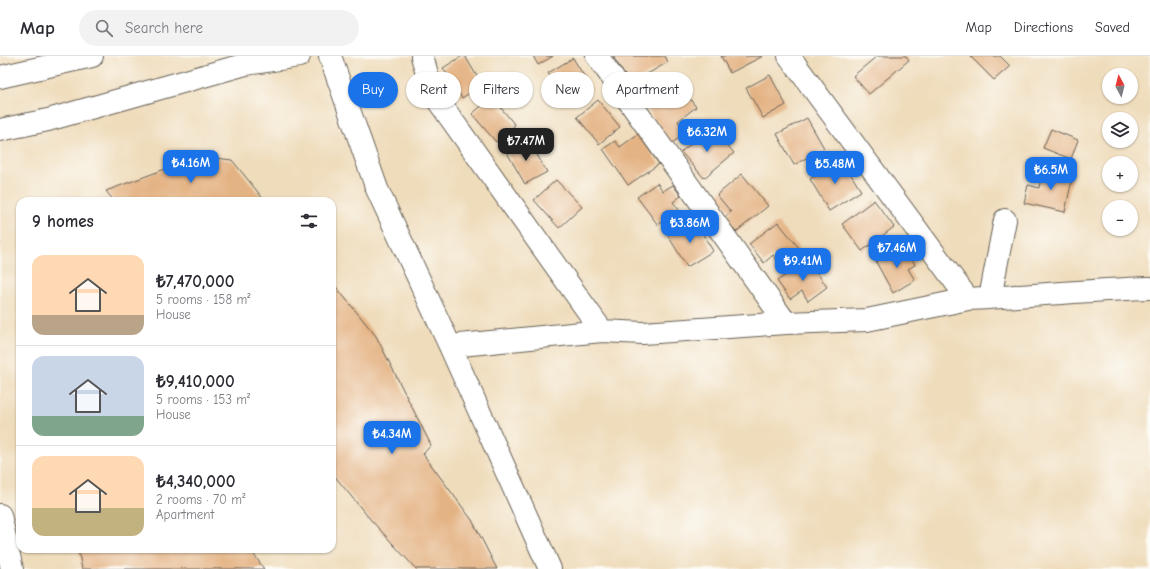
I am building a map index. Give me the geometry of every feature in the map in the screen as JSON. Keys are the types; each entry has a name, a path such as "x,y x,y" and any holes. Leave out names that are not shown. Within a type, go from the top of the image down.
{"street":[{"path":"0,77 92,56"},
{"path":"0,130 48,120 246,64 299,56"},
{"path":"307,56 333,56 377,189 450,346 550,569"},
{"path":"422,56 432,92 602,331"},
{"path":"597,56 786,323"},
{"path":"790,56 968,299"},
{"path":"990,298 1005,220"},
{"path":"450,346 602,331 643,333 786,323 867,320 968,299 1150,288"},
{"path":"0,515 12,569"}],"building":[{"path":"462,56 465,56 474,72 469,72 469,93 462,98 461,96 461,72 446,72 443,68"},
{"path":"533,56 553,56 538,65"},
{"path":"613,56 665,56 668,62 651,72 623,72"},
{"path":"721,56 763,56 730,73"},
{"path":"877,56 906,56 909,60 869,94 853,76"},
{"path":"970,56 1000,56 1010,66 994,80"},
{"path":"573,58 582,72 550,72"},
{"path":"770,75 786,105 763,118 746,88"},
{"path":"598,100 602,105 602,108 605,108 620,127 599,144 577,117 588,108 594,108 594,103"},
{"path":"693,103 696,107 678,121 686,133 672,143 646,108 693,108"},
{"path":"479,108 501,108 515,125 496,142 472,114"},
{"path":"807,118 824,148 794,165 777,134"},
{"path":"709,128 718,138 720,136 734,153 704,178 681,152"},
{"path":"1051,129 1078,140 1071,159 1043,148"},
{"path":"638,134 659,164 628,185 603,149 615,141 620,147"},
{"path":"528,139 547,172 525,184 506,151"},
{"path":"200,156 232,160 262,197 111,197 106,191"},
{"path":"842,160 861,191 829,211 810,179"},
{"path":"1043,168 1073,175 1065,212 1024,203 1028,185 1039,188"},
{"path":"742,174 768,206 736,232 724,218 731,212 717,195"},
{"path":"556,180 582,207 559,228 534,200"},
{"path":"657,183 663,191 673,185 681,196 673,202 679,210 658,225 637,197"},
{"path":"874,200 894,227 862,251 842,224"},
{"path":"778,222 799,248 779,263 773,255 764,263 749,244"},
{"path":"687,223 691,230 698,226 713,251 687,267 667,234"},
{"path":"904,246 915,265 908,269 915,280 893,293 876,262"},
{"path":"808,260 827,287 808,301 802,291 790,299 777,281"},
{"path":"336,287 376,336 431,445 423,454 472,520 497,569 416,569 370,519 336,478"},
{"path":"79,553 253,553 264,569 82,569"}]}
